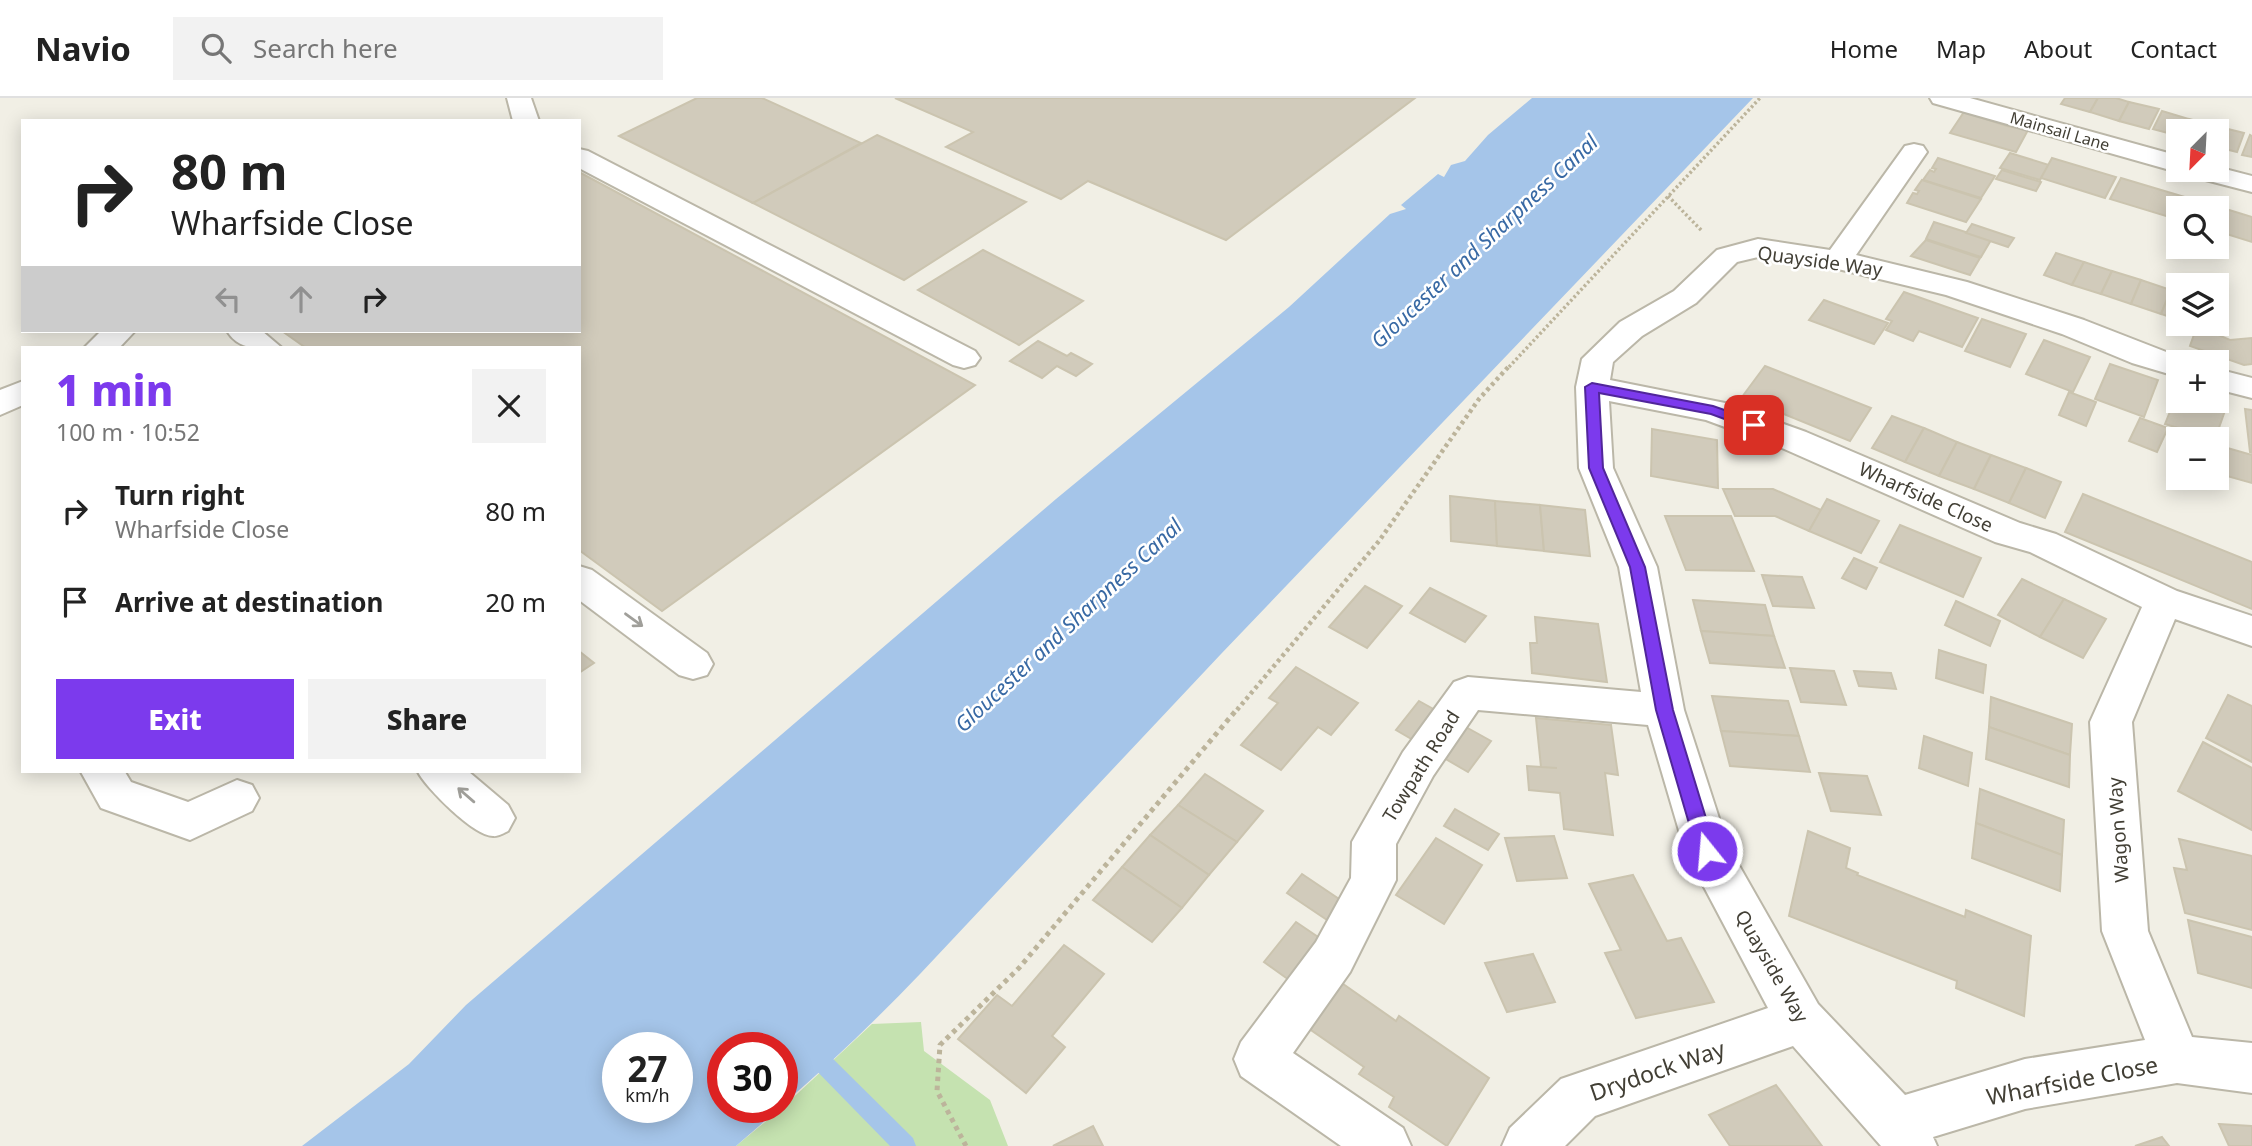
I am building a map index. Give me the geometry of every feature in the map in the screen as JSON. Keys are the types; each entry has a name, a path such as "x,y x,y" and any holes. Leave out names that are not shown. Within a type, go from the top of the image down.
{"street":[{"path":"519,98 525,119"},
{"name":"Mainsail Lane","path":"1942,98 2166,160"},
{"path":"1838,260 1914,152"},
{"path":"581,158 964,358"},
{"path":"2230,178 2252,184"},
{"name":"Quayside Way","path":"1904,1135 1801,1020 1707,851 1664,710 1638,567 1596,468 1592,387 1598,359 1631,329 1685,297 1727,256 1758,248 1838,260 1956,288 2073,327 2166,363"},
{"path":"102,346 118,333"},
{"path":"245,333 263,346"},
{"path":"2229,382 2252,388"},
{"name":"Wharfside Close","path":"1592,387 1713,411 1794,440 2008,534 2043,543 2164,601 2252,631"},
{"path":"581,581 693,664"},
{"name":"Wagon Way","path":"2164,601 2111,722 2124,931 2177,1059"},
{"name":"Towpath Road","path":"1385,1146 1259,1059 1334,957 1373,880 1374,842 1418,764 1468,693 1664,710"},
{"path":"103,773 117,795 190,821 237,798"},
{"path":"440,773 492,818"},
{"name":"Drydock Way","path":"1528,1146 1579,1097 1801,1020"},
{"name":"Wharfside Close","path":"1904,1135 2025,1084 2177,1059 2252,1069"}],"path":[{"path":"966,1146 937,1091 940,1045 1019,968 1379,541 1479,399 1760,98"},
{"path":"1668,196 1727,256"}],"green space":[{"path":"921,1022 924,1051 990,1100 1008,1146 736,1146 764,1123 798,1123 798,1093 872,1024"}],"water":[{"name":"Gloucester and Sharpness Canal","path":"1532,98 1753,98 1221,654 920,974 835,1058 798,1091 798,1032 707,1032 707,1123 763,1123 736,1146 302,1146 409,1064 466,1005 1056,499 1289,307 1390,214 1406,209 1401,205 1438,174 1444,177 1451,165 1465,161 1488,135"}],"building":[{"path":"697,98 762,98 861,143 753,203 619,136"},
{"path":"895,98 1415,98 1226,240 1088,181 1061,199 946,147 973,132"},
{"path":"2065,98 2098,98 2090,112 2061,104"},
{"path":"2098,98 2116,98 2129,102 2119,121 2090,112"},
{"path":"2129,102 2159,109 2149,129 2119,121"},
{"path":"2162,111 2189,119 2166,119 2166,132 2153,129"},
{"path":"1964,112 2028,130 2016,152 1950,133"},
{"path":"2230,130 2244,133 2237,152 2230,150"},
{"path":"877,135 1026,202 904,280 753,203"},
{"path":"2250,135 2252,136 2252,157 2242,155"},
{"path":"2010,153 2049,165 2040,180 2000,168"},
{"path":"1938,158 1995,176 1981,198 1923,180 1930,170 1934,172 1936,169 1932,168"},
{"path":"2052,158 2116,177 2105,198 2041,178"},
{"path":"2002,170 2041,182 2036,191 1996,179"},
{"path":"581,173 975,385 662,611 581,551 581,346 303,346 285,333 581,333"},
{"path":"2121,178 2181,196 2166,196 2166,216 2110,199"},
{"path":"1922,180 1981,199 1966,222 1907,203 1913,193 1917,194 1919,191 1915,190"},
{"path":"2229,210 2252,217 2252,242 2229,235"},
{"path":"1934,222 1991,240 1981,257 1926,239"},
{"path":"1972,224 2014,238 2008,247 1966,233"},
{"path":"1926,240 1980,258 1970,275 1911,256"},
{"path":"983,250 1083,301 1019,345 918,290"},
{"path":"2056,253 2084,262 2072,285 2044,275"},
{"path":"2084,262 2112,271 2101,294 2072,285"},
{"path":"2112,271 2141,280 2131,304 2101,294"},
{"path":"2141,280 2166,288 2166,302 2161,314 2131,304"},
{"path":"1904,292 1978,318 1962,347 1919,331 1913,341 1886,330 1892,321 1886,319"},
{"path":"1824,300 1888,323 1874,344 1809,320"},
{"path":"2166,302 2166,316 2161,314"},
{"path":"1982,319 2026,334 2010,367 1965,351"},
{"path":"2194,336 2221,336 2230,340 2252,338 2252,364 2244,365 2229,360 2229,350 2201,350 2190,346"},
{"path":"2044,340 2090,357 2073,392 2026,374"},
{"path":"1038,341 1067,356 1071,353 1092,364 1076,376 1057,366 1042,378 1010,361"},
{"path":"2110,364 2158,380 2144,417 2095,399"},
{"path":"1765,366 1871,408 1850,441 1742,397"},
{"path":"2069,392 2096,402 2086,426 2059,415"},
{"path":"2245,409 2252,410 2252,453 2250,452"},
{"path":"2169,413 2224,413 2219,427 2175,427 2165,424"},
{"path":"1892,416 1924,428 1905,462 1872,448"},
{"path":"2140,418 2166,427 2157,452 2129,441"},
{"path":"1924,428 1957,442 1939,476 1905,462"},
{"path":"1652,429 1717,440 1718,488 1651,476"},
{"path":"1957,442 1991,455 1974,489 1939,476"},
{"path":"2229,448 2252,455 2252,483 2229,477"},
{"path":"1991,455 2026,468 2009,503 1974,489"},
{"path":"2026,468 2061,482 2045,518 2009,503"},
{"path":"1723,489 1773,489 1821,510 1809,531 1775,516 1735,516"},
{"path":"2083,494 2252,562 2252,609 2065,532"},
{"path":"1450,496 1495,501 1497,546 1451,541"},
{"path":"1827,499 1879,521 1861,553 1809,531"},
{"path":"1495,501 1540,505 1544,551 1497,546"},
{"path":"1540,505 1585,510 1590,556 1544,551"},
{"path":"1665,516 1731,516 1754,571 1686,570"},
{"path":"1900,525 1981,558 1963,597 1880,562"},
{"path":"1854,558 1877,568 1866,589 1842,578"},
{"path":"1762,575 1802,577 1814,608 1773,606"},
{"path":"2022,579 2064,599 2040,637 1998,615"},
{"path":"1365,586 1402,606 1367,648 1329,627"},
{"path":"1430,588 1486,616 1465,642 1410,613"},
{"path":"2064,599 2106,619 2083,658 2040,637"},
{"path":"1693,600 1765,605 1774,636 1701,631"},
{"path":"1956,601 2000,621 1990,646 1945,625"},
{"path":"1535,617 1598,624 1607,682 1532,673 1530,643 1537,643"},
{"path":"1701,631 1774,636 1785,668 1710,663"},
{"path":"1939,650 1986,665 1983,693 1936,678"},
{"path":"581,653 594,663 581,672"},
{"path":"1296,667 1358,703 1331,735 1318,727 1281,770 1241,745 1278,703 1269,698"},
{"path":"1790,668 1834,671 1846,705 1801,702"},
{"path":"1854,671 1891,673 1896,689 1859,686"},
{"path":"2228,695 2252,706 2252,762 2206,738"},
{"path":"1712,696 1788,701 1799,736 1721,731"},
{"path":"1991,697 2072,724 2070,755 1989,727"},
{"path":"1419,701 1491,741 1468,772 1396,730"},
{"path":"1536,718 1611,725 1618,775 1605,773 1613,835 1564,829 1560,793 1529,790 1527,766 1541,767"},
{"path":"1989,727 2070,755 2069,787 1986,759"},
{"path":"1721,731 1799,736 1810,772 1730,766"},
{"path":"1924,736 1972,753 1968,786 1919,768"},
{"path":"2203,742 2252,768 2252,830 2178,791"},
{"path":"1819,773 1867,776 1881,815 1831,811"},
{"path":"1205,774 1263,811 1237,842 1178,805"},
{"path":"1980,789 2064,820 2062,855 1976,823"},
{"path":"1178,805 1237,842 1209,875 1150,835"},
{"path":"1455,809 1499,834 1488,850 1444,826"},
{"path":"1976,823 2062,855 2060,891 1972,858"},
{"path":"1808,831 1850,848 1846,868 1858,873 1857,875 1965,917 1966,910 2031,936 2024,1016 1956,988 1957,981 1789,916"},
{"path":"1150,835 1209,875 1182,908 1122,867"},
{"path":"1554,836 1567,878 1517,881 1505,838"},
{"path":"1436,838 1482,865 1444,924 1396,895"},
{"path":"2179,839 2252,856 2252,930 2185,913 2174,868 2187,870"},
{"path":"1122,867 1182,908 1152,942 1093,900"},
{"path":"1302,874 1342,901 1327,920 1287,893"},
{"path":"1633,875 1667,941 1681,938 1714,1002 1636,1018 1605,953 1621,950 1589,884"},
{"path":"2188,920 2252,937 2252,988 2198,973"},
{"path":"1296,922 1321,939 1289,980 1264,962"},
{"path":"1064,945 1104,974 1052,1036 1065,1047 1026,1093 958,1039 997,995 1012,1006"},
{"path":"1533,954 1555,1002 1507,1012 1485,963"},
{"path":"1306,958 1396,1021 1399,1016 1489,1078 1447,1146 1389,1107 1394,1097 1359,1074 1364,1067 1272,1003"},
{"path":"1776,1085 1822,1146 1730,1146 1709,1115"},
{"path":"2219,1124 2252,1126 2252,1146 2229,1146"},
{"path":"1093,1126 1103,1146 1053,1146"},
{"path":"2162,1137 2169,1146 2135,1146"}],"waterway":[{"path":"811,1051 905,1146"}],"route":[{"path":"1707,851 1664,710 1638,567 1596,468 1592,387 1713,411 1754,425"}]}
